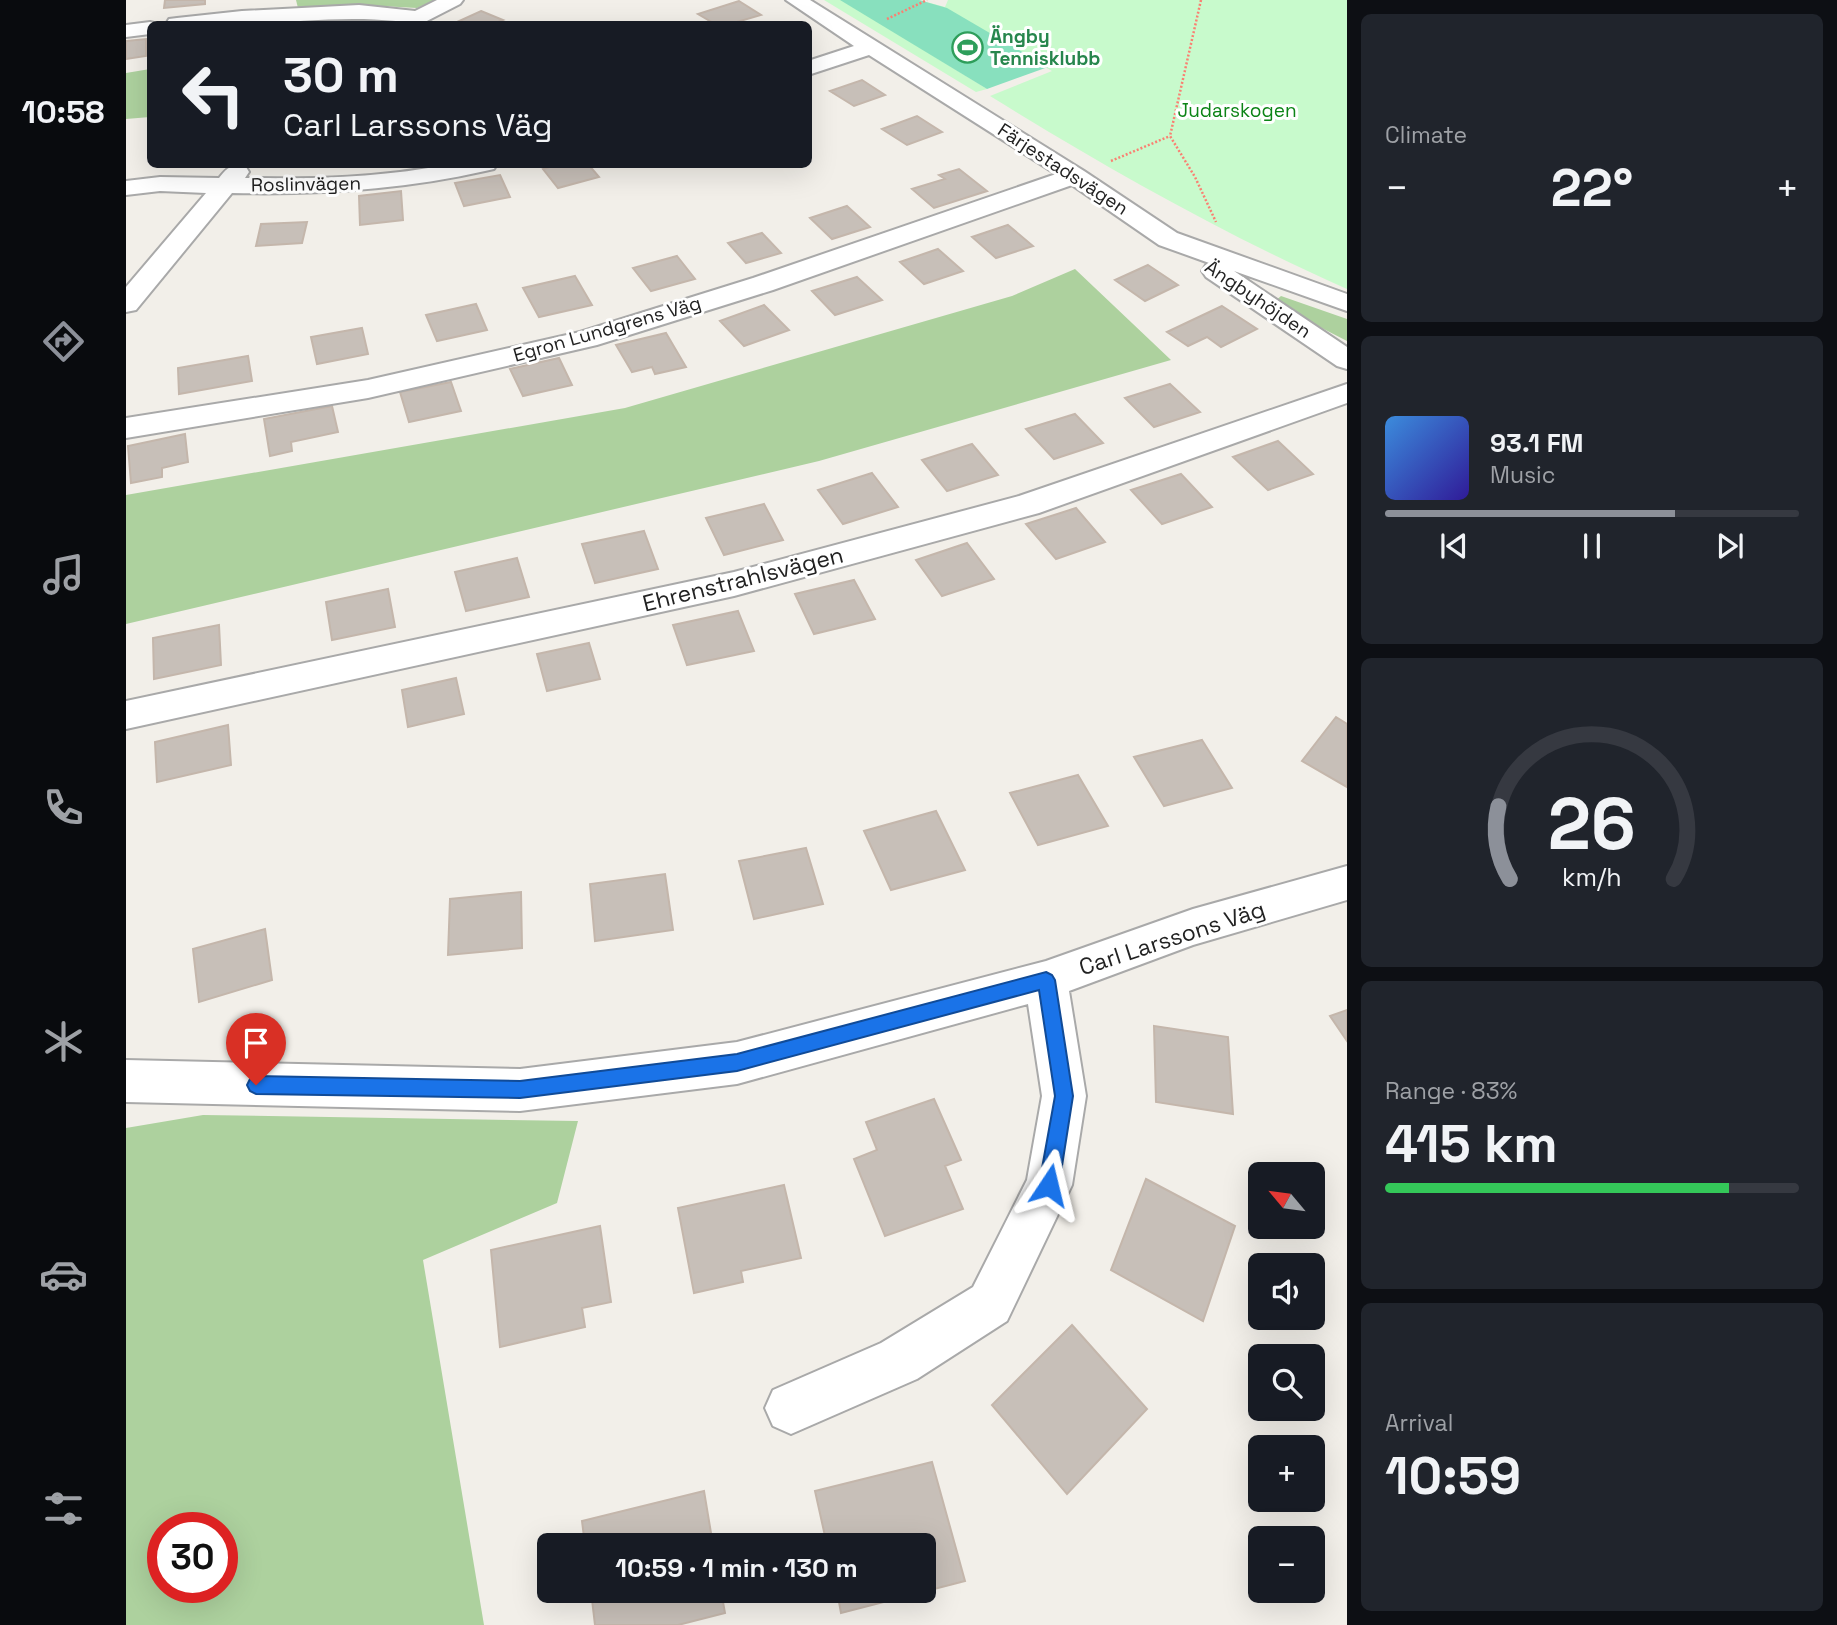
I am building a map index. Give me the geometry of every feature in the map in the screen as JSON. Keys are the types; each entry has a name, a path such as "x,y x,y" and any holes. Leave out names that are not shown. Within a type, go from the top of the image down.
{"street":[{"path":"205,21 359,11 410,21 453,0"},
{"name":"Färjestadsvägen","path":"796,0 1075,176 1168,239 1347,303"},
{"path":"126,31 147,28"},
{"path":"812,67 873,47"},
{"path":"126,304 241,168"},
{"name":"Roslinvägen","path":"126,188 160,184 225,186 370,183 469,168"},
{"name":"Egron Lundgrens Väg","path":"126,428 368,388 587,339 763,284 1075,176"},
{"name":"Ängbyhöjden","path":"1168,239 1347,360"},
{"name":"Ehrenstrahlsvägen","path":"126,715 747,581 1028,505 1347,393"},
{"name":"Carl Larssons Väg","path":"126,1082 520,1090 737,1063 1046,980 1193,927 1347,883"},
{"path":"791,1408 899,1361 990,1304 1049,1185 1064,1096 1046,980"}],"path":[{"path":"915,6 927,0"},
{"path":"1200,0 1170,136 1195,177 1217,223 1219,256"},
{"path":"1075,176 1170,136"}],"green space":[{"path":"296,0 434,0 417,8 363,5 298,8"},
{"name":"Judarskogen","path":"824,0 919,0 945,7 948,0 1347,0 1347,289 1255,246 1165,199 990,96 1052,71 944,11 888,28 987,89 976,92"},
{"name":"Ängby Tennisklubb","path":"840,0 919,0 947,8 1048,67 987,89"},
{"path":"147,70 147,117 126,119 126,73"},
{"path":"1075,269 1171,360 819,461 126,624 126,495 625,408 1012,296"},
{"path":"1281,296 1347,319 1347,341 1273,303"},
{"path":"203,1115 578,1121 557,1203 423,1260 484,1625 126,1625 126,1128"}],"building":[{"path":"165,0 205,0 205,4 164,8"},
{"path":"739,1 761,15 740,21 710,21 698,14"},
{"path":"481,11 503,20 500,21 459,21"},
{"path":"146,39 146,56 126,59 126,41"},
{"path":"862,80 885,95 854,106 830,91"},
{"path":"917,116 942,132 907,145 882,129"},
{"path":"591,168 599,177 558,188 543,169"},
{"path":"959,169 987,191 934,208 912,189 945,179 939,175"},
{"path":"500,175 510,197 464,206 455,183"},
{"path":"401,191 403,220 360,225 359,196"},
{"path":"847,206 870,227 832,239 810,218"},
{"path":"307,222 302,243 256,246 261,224"},
{"path":"1008,225 1033,246 996,258 972,237"},
{"path":"762,233 781,253 746,263 728,243"},
{"path":"938,249 963,271 924,284 900,262"},
{"path":"677,256 695,279 651,291 633,268"},
{"path":"1148,265 1178,285 1145,301 1115,280"},
{"path":"575,276 592,305 539,317 523,288"},
{"path":"857,277 882,300 835,315 812,291"},
{"path":"476,304 487,330 437,341 426,315"},
{"path":"764,305 789,330 744,346 720,321"},
{"path":"1222,306 1257,329 1221,347 1207,337 1188,346 1167,332"},
{"path":"362,328 368,354 317,364 311,337"},
{"path":"666,333 686,367 655,374 652,367 632,372 616,345"},
{"path":"248,356 252,381 179,394 178,368"},
{"path":"559,358 572,385 523,396 510,369"},
{"path":"451,382 461,411 409,422 400,392"},
{"path":"1170,384 1200,412 1154,427 1125,398"},
{"path":"332,406 338,432 291,442 292,451 270,456 264,419"},
{"path":"1075,414 1103,443 1054,459 1026,429"},
{"path":"185,434 188,462 162,468 162,477 131,483 128,446"},
{"path":"1278,441 1313,474 1268,490 1233,457"},
{"path":"972,444 998,475 947,491 922,460"},
{"path":"872,473 898,507 843,524 818,490"},
{"path":"1181,474 1212,507 1162,524 1131,490"},
{"path":"764,504 783,540 724,555 706,518"},
{"path":"1076,508 1105,542 1056,559 1026,524"},
{"path":"644,531 658,569 595,583 582,544"},
{"path":"967,543 994,579 942,596 916,560"},
{"path":"517,558 529,597 466,611 455,572"},
{"path":"854,580 875,619 814,634 795,594"},
{"path":"388,589 395,627 332,640 326,602"},
{"path":"738,611 754,651 687,665 673,625"},
{"path":"219,625 221,665 154,679 153,638"},
{"path":"589,643 600,679 547,691 537,654"},
{"path":"456,678 464,714 408,727 402,690"},
{"path":"1336,717 1347,724 1347,787 1302,761"},
{"path":"228,725 231,765 157,782 155,742"},
{"path":"1202,740 1232,788 1164,806 1134,757"},
{"path":"1078,775 1108,826 1038,845 1010,793"},
{"path":"936,811 965,870 891,890 864,831"},
{"path":"806,848 823,904 754,919 739,861"},
{"path":"665,874 673,930 595,941 590,884"},
{"path":"521,892 522,948 448,955 450,899"},
{"path":"265,929 272,980 199,1002 193,949"},
{"path":"1347,1010 1347,1041 1330,1016"},
{"path":"1154,1026 1228,1037 1233,1114 1156,1102"},
{"path":"934,1099 961,1160 945,1166 963,1209 885,1236 854,1159 877,1150 866,1122"},
{"path":"1146,1179 1235,1226 1203,1321 1111,1270"},
{"path":"784,1185 801,1258 741,1271 743,1282 694,1293 678,1208"},
{"path":"600,1226 611,1302 582,1308 585,1327 500,1347 491,1250"},
{"path":"1072,1325 1147,1409 1067,1494 992,1405"},
{"path":"932,1462 965,1581 936,1588 936,1533 824,1533 815,1491"},
{"path":"704,1491 711,1533 584,1533 582,1521"},
{"path":"592,1603 723,1603 725,1613 678,1625 595,1625"},
{"path":"839,1603 880,1603 841,1613"}],"place":[{"name":"Ängby Tennisklubb","path":"967,47"}],"route":[{"path":"256,1085 520,1090 737,1063 1046,980 1064,1096 1049,1185"}]}
